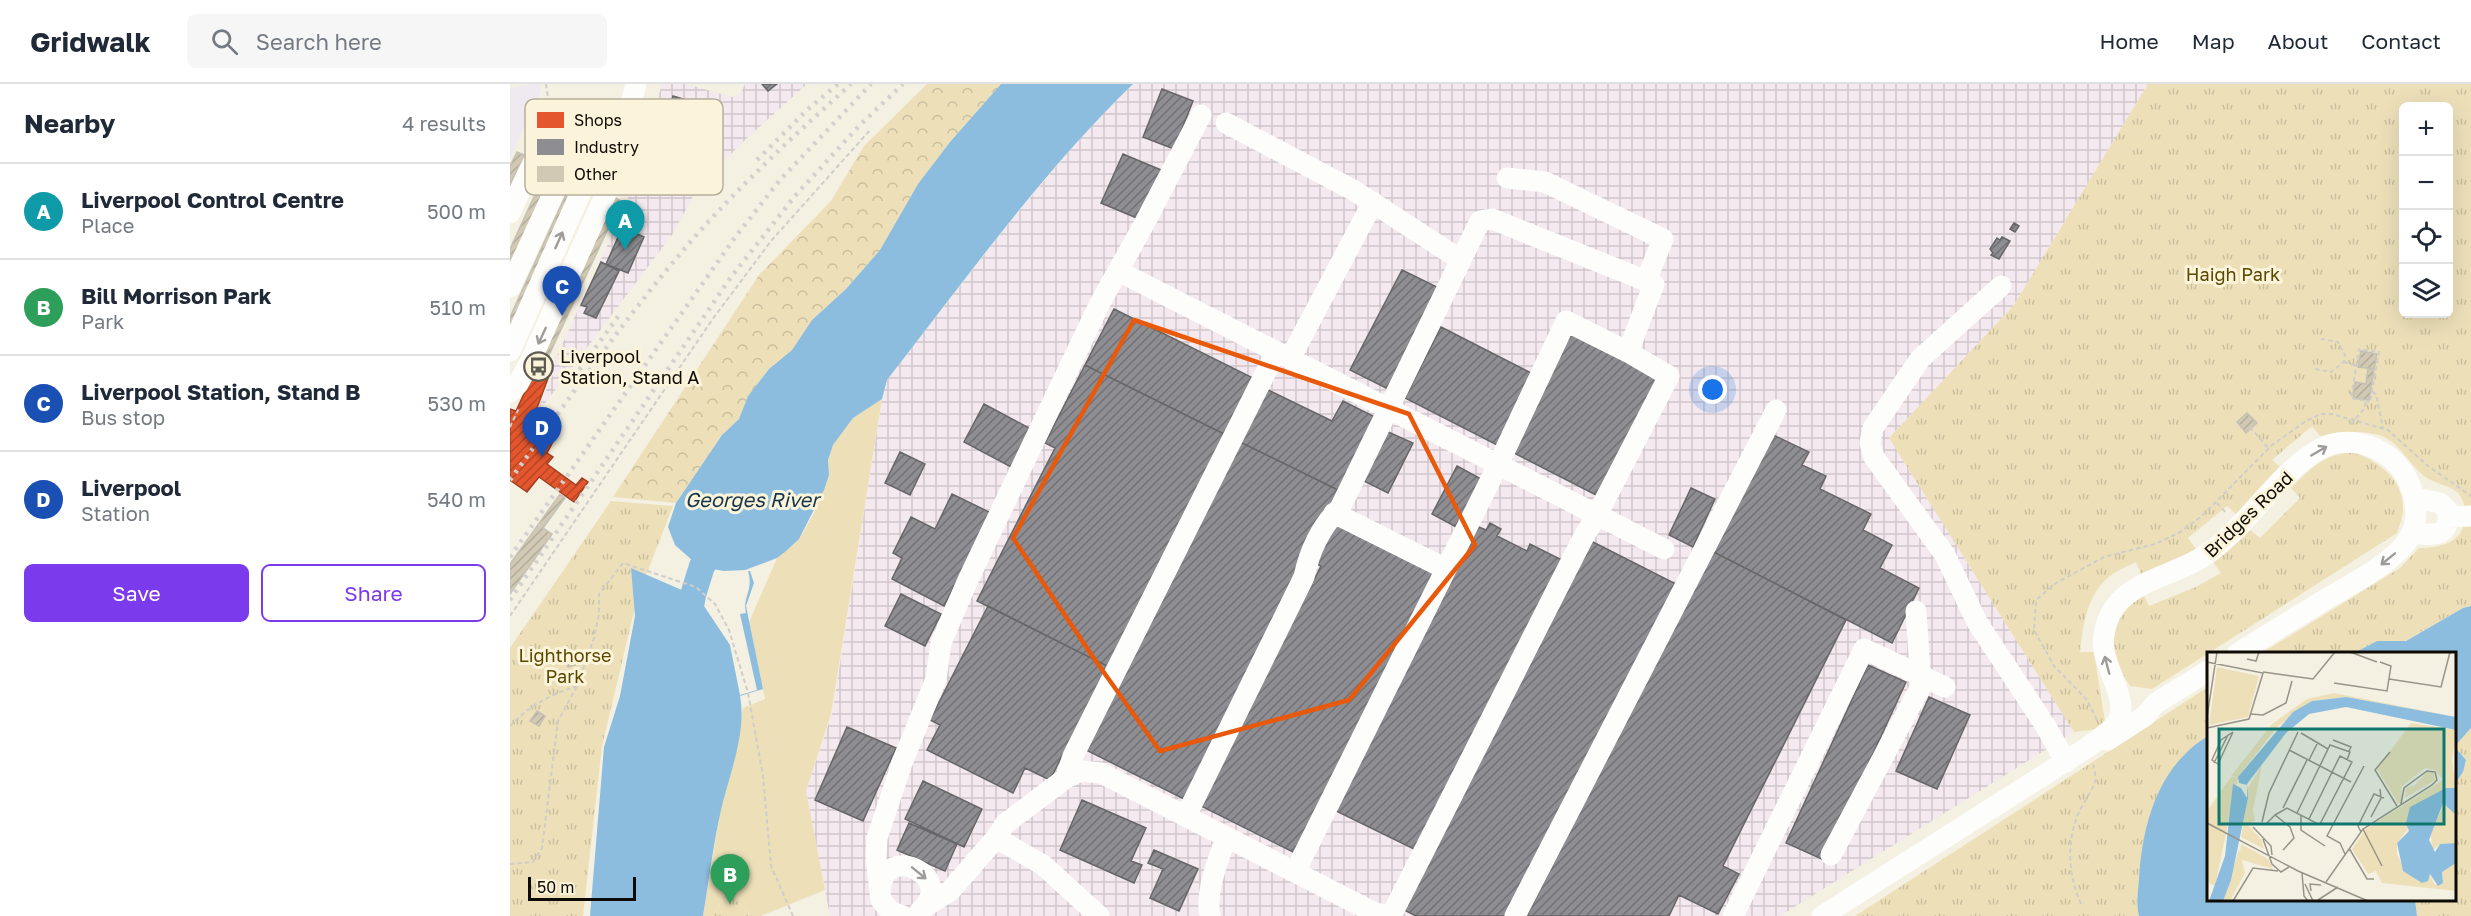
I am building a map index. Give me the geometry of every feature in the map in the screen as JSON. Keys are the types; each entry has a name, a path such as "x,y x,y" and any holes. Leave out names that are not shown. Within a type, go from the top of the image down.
{"street":[{"path":"633,99 636,84"},
{"path":"1201,115 1100,303 972,571 941,643 936,679 902,763 877,838 876,858 881,903 890,911 910,913 951,891 1005,824 1066,778 1081,771 1101,773 1375,913 1391,916 1577,548 1597,515 1670,376 1566,321 1498,465 1295,872"},
{"path":"1226,123 1353,190 1461,260"},
{"path":"1508,178 1545,182 1663,239 1646,281"},
{"path":"510,213 525,182"},
{"path":"510,287 553,195"},
{"path":"510,351 580,195"},
{"path":"510,392 518,384 530,362 605,195"},
{"path":"1066,778 1073,756 1283,356 1373,202"},
{"path":"1186,816 1304,577 1313,550 1328,519 1340,508 1480,221 1492,219 1654,284 1628,352"},
{"path":"1118,271 1664,549"},
{"path":"2001,286 1920,359 1873,428 1870,443 1874,457 1945,555 1977,622 2045,725 2066,762"},
{"path":"1515,916 1776,410"},
{"name":"Bridges Road","path":"1822,916 2066,762 2114,726 2120,717 2121,706 2119,693 2111,679 2103,642 2107,623 2114,607 2140,586 2190,564 2212,551 2239,528 2287,476 2320,448 2345,442 2372,447 2384,453 2407,479 2415,498"},
{"path":"2240,652 2372,572 2399,550 2412,533 2415,498 2440,503 2448,511 2445,528 2441,532 2433,535 2412,533"},
{"path":"1334,513 1446,569"},
{"path":"2448,516 2471,516"},
{"path":"1831,855 1921,686 1916,611"},
{"path":"1733,916 1864,649 1945,687"},
{"name":"Bridges Road","path":"2096,741 2107,741 2145,716 2156,703 2207,672"},
{"path":"2119,693 2127,701 2136,704 2148,706 2156,703"},
{"path":"1210,916 1208,907 1212,883 1226,837"},
{"path":"996,838 1043,865 1099,916"},
{"path":"881,903 880,886 886,874 899,867 913,867 919,870 928,881 930,896 910,913"}],"path":[{"path":"546,84 548,99"},
{"path":"510,616 738,285 771,241 871,129"},
{"path":"2315,369 2331,372 2344,362 2345,355 2338,342 2321,339"},
{"path":"2360,349 2379,352 2370,402 2351,398 2357,366 2360,349"},
{"path":"2344,362 2357,366"},
{"path":"2372,392 2376,394 2383,428"},
{"path":"2350,425 2364,409 2366,401"},
{"path":"2250,427 2269,449"},
{"path":"538,524 545,529"},
{"path":"510,864 533,862 542,848 558,721 577,686 594,638 599,614 598,594 623,562 696,587 714,604 729,630 748,693 763,776 771,866 793,916"},
{"path":"510,726 523,712 548,696 577,686"},
{"path":"2081,904 2071,875 2070,859 2075,824 2096,778 2096,741"}],"highlighted area":[{"path":"1134,320 1409,414 1475,545 1349,700 1160,751 1095,660 1013,538"}],"shaded area":[{"path":"540,84 541,91 537,99 525,99 525,126 510,159 510,88"},
{"path":"662,84 686,84 732,97 740,95 745,84 807,84 723,162 723,99 658,99"},
{"path":"1133,84 2148,84 2014,305 1889,438 2074,732 1780,916 830,916 806,791 832,714 882,399 887,380 1005,228 1092,124"},
{"path":"629,195 694,195 672,235 534,418 554,372 550,371"}],"green space":[{"path":"927,84 1001,84 950,142 918,184 880,250 846,289 812,320 792,350 769,369 748,396 739,419 722,435 676,503 613,497 759,275 831,201 864,146"},
{"name":"Haigh Park","path":"2148,84 2471,84 2471,606 2463,608 2405,641 2377,641 2356,652 2264,652 2400,568 2419,548 2435,547 2450,542 2461,532 2464,525 2464,507 2459,494 2423,475 2398,447 2386,438 2372,433 2357,432 2320,436 2312,426 2272,460 2281,468 2237,515 2227,506 2188,538 2196,549 2168,564 2141,574 2136,562 2114,573 2096,591 2088,610 2080,652 2094,652 2106,728 2074,732 1889,438 2014,305"},
{"path":"882,399 831,714 806,791 825,890 761,916 752,916 727,891 713,916 703,916 720,813 743,708 765,699 749,622 777,558 799,539 813,515 829,475 828,460 833,445 853,418"},
{"path":"2353,452 2372,460 2394,480 2402,499 2403,510 2397,533 2152,689 2130,686 2113,652 2113,625 2119,613 2144,596 2149,606 2196,587 2221,573 2213,562 2250,530 2260,538 2300,498 2291,488 2325,459"},
{"name":"Lighthorse Park","path":"611,501 673,506 637,599 602,746 583,916 510,916 510,648"},
{"path":"2207,688 2207,737 2191,748 2177,763 2166,780 2149,819 2141,859 2139,916 1855,916"},
{"path":"2471,728 2471,916 2417,916 2415,901 2456,901 2456,782 2463,772 2466,760 2456,745"},
{"path":"727,891 752,916 713,916"}],"water":[{"name":"Georges River","path":"1001,84 1133,84 1067,154 1005,228 887,380 882,399 853,418 833,445 828,460 829,475 824,490 799,539 777,558 745,570 724,571 707,568 693,561 675,545 668,527 676,503 722,435 739,419 748,396 769,369 792,350 812,320 846,289 880,250 918,184 950,142"},
{"path":"631,568 698,597 730,645 740,695 757,690 740,614 746,613 745,602 750,584 748,571 754,583 746,606 763,689 740,696 742,710 739,739 718,823 703,916 590,916 604,747 620,696 635,616"},
{"path":"2471,606 2471,728 2456,745 2456,652 2356,652 2377,641 2406,641 2463,608"},
{"path":"2207,737 2207,901 2415,901 2417,916 2139,916 2141,859 2149,818 2165,780 2191,749"},
{"path":"2456,748 2466,760 2463,772 2456,782"}],"building: Shops":[{"path":"536,368 550,373 537,408 529,420 555,438 547,453 553,457 547,464 576,485 582,478 588,482 574,502 539,477 527,492 510,480 510,409 516,411"}],"building: Industry":[{"path":"762,84 777,84 768,91"},
{"path":"1162,89 1193,101 1174,149 1143,137"},
{"path":"1123,154 1161,170 1139,219 1101,203"},
{"path":"2014,223 2019,226 2015,232 2010,229"},
{"path":"624,224 630,227 628,230 644,237 628,273 606,264"},
{"path":"2002,237 2010,241 1999,259 1991,255 1993,253 1990,249 1997,238 2000,240"},
{"path":"601,262 619,271 596,318 584,313 587,307 581,305"},
{"path":"1402,270 1439,288 1388,389 1350,370"},
{"path":"1114,309 1253,378 1224,434 1085,365"},
{"path":"1441,327 1537,376 1501,447 1405,398"},
{"path":"1571,333 1658,377 1596,495 1510,451"},
{"path":"1085,365 1224,434 1107,666 977,601 1055,448 1045,443"},
{"path":"1266,389 1332,421 1343,401 1375,417 1338,490 1240,442"},
{"path":"984,404 1033,430 1013,468 964,442"},
{"path":"1386,431 1413,443 1388,493 1362,480"},
{"path":"1769,433 1809,452 1802,465 1826,476 1820,489 1871,514 1863,530 1892,545 1880,568 1919,588 1892,643 1710,550"},
{"path":"1240,442 1338,490 1184,799 1086,750"},
{"path":"900,452 925,464 910,495 885,483"},
{"path":"1457,466 1483,480 1458,528 1432,514"},
{"path":"1691,488 1715,499 1693,547 1669,535"},
{"path":"952,494 991,513 944,606 892,579 902,558 893,553 911,517 935,529"},
{"path":"1331,521 1436,575 1295,853 1199,805 1321,566 1311,561"},
{"path":"1490,523 1501,529 1497,536 1527,551 1530,544 1562,560 1418,851 1334,810 1474,525 1486,530"},
{"path":"1589,540 1676,584 1508,916 1416,916 1402,909"},
{"path":"1710,550 1846,620 1723,866 1739,874 1718,914 1679,895 1669,916 1527,916"},
{"path":"901,594 941,614 925,646 885,626"},
{"path":"988,606 1107,666 1050,780 1025,768 1013,793 927,750 940,725 930,720"},
{"path":"1868,665 1906,682 1824,860 1786,843"},
{"path":"1929,697 1970,715 1937,789 1896,771"},
{"path":"847,727 896,748 863,821 815,800"},
{"path":"923,781 982,809 964,847 905,819"},
{"path":"1082,800 1146,828 1131,861 1142,865 1134,883 1060,850"},
{"path":"909,823 957,844 945,871 897,850"},
{"path":"1154,850 1198,869 1179,911 1150,898 1163,869 1148,863"}],"building: Other":[{"path":"517,152 524,155 510,185 510,166"},
{"path":"535,195 543,195 510,267 510,249"},
{"path":"566,195 575,195 515,326 510,324 510,317"},
{"path":"614,197 621,201 542,370 536,368"},
{"path":"2361,351 2377,354 2374,369 2358,367"},
{"path":"2368,368 2374,369 2369,400 2353,398 2355,382 2366,384"},
{"path":"2247,413 2257,423 2246,433 2237,422"},
{"path":"560,494 565,498 543,528 552,534 510,594 510,564"},
{"path":"572,658 575,665 568,667 566,660"},
{"path":"537,711 545,716 539,726 530,721"}],"waterway":[{"name":"Georges River","path":"687,629 693,595 702,566 721,538"}],"railway":[{"path":"757,160 807,110 838,84"},
{"path":"510,480 621,328 692,240 749,179 851,84"},
{"path":"510,557 736,236 780,180 871,84"},
{"path":"510,600 731,277 795,196 858,127 903,84"},
{"path":"574,377 620,314"}],"place":[{"name":"Liverpool Control Centre","path":"625,250"},
{"name":"Liverpool Station, Stand B","path":"562,316"},
{"name":"Liverpool Station, Stand A","path":"539,366"},
{"name":"Liverpool","path":"542,457"},
{"name":"Bill Morrison Park","path":"730,904"}]}
